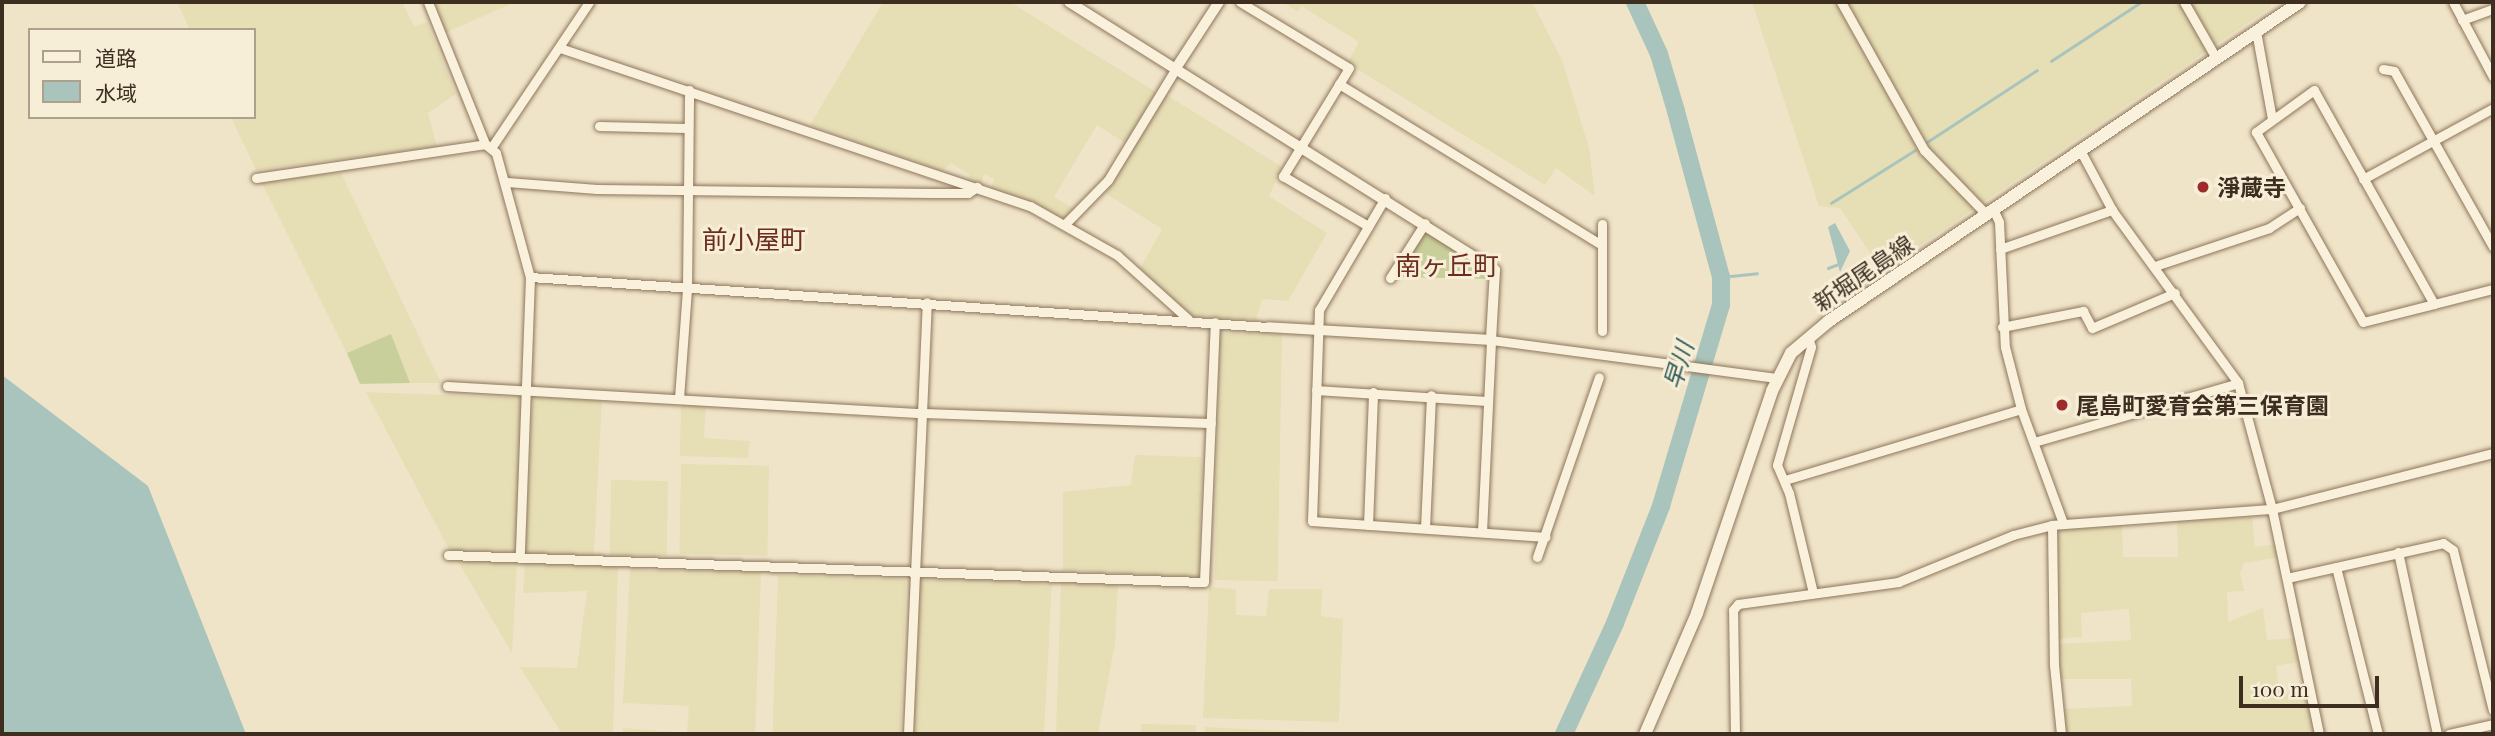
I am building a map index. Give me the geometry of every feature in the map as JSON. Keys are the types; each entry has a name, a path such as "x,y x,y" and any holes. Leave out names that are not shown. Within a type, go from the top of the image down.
{"main road":[{"name":"新堀尾島線","path":"1645,734 1701,602 1777,379 1791,353 1808,337 1989,212 2300,2"}],"street":[{"path":"428,2 488,146 501,161 530,277 520,556"},
{"path":"256,178 488,146 589,2"},
{"path":"1069,2 1493,267 1482,532"},
{"path":"1066,223 1108,180 1219,2"},
{"path":"1240,2 1349,68 1283,176 1368,226"},
{"path":"1841,2 1924,150 1999,222 2002,327 2021,409 2063,523"},
{"path":"2184,2 2216,58"},
{"path":"2453,2 2493,76"},
{"path":"2462,20 2493,9"},
{"path":"2256,31 2272,119"},
{"path":"560,47 977,187 1066,223 1117,254 1188,318"},
{"path":"2383,69 2394,71 2493,247"},
{"path":"1339,84 1602,245"},
{"path":"679,398 687,289 685,188 689,90"},
{"path":"2434,304 2314,90 2256,132 2363,322 2434,304 2493,289"},
{"path":"2363,179 2493,108"},
{"path":"599,126 686,128"},
{"path":"2080,150 2112,210 2238,383 2272,509 2319,734"},
{"path":"507,182 597,189 944,193 968,193 977,187"},
{"path":"1385,198 1323,298 1318,329 1312,521 1545,537"},
{"path":"2155,267 2269,228 2300,208"},
{"path":"2000,249 2112,210"},
{"path":"1390,278 1425,223"},
{"path":"1602,223 1602,331"},
{"path":"530,277 687,289 1188,318 1268,327 1491,340 1777,379"},
{"path":"2002,327 2082,311 2092,328 2175,293"},
{"path":"908,734 920,413 928,302"},
{"path":"448,555 1203,582 1215,322"},
{"path":"1808,337 1811,347 1777,457 1813,593"},
{"path":"1537,557 1599,377"},
{"path":"2034,442 2238,383"},
{"path":"447,386 920,413 1211,423"},
{"path":"1317,390 1431,395 1487,401"},
{"path":"1368,525 1373,393"},
{"path":"1425,528 1431,395"},
{"path":"1785,480 2021,409"},
{"path":"1735,734 1734,606 1898,582 2013,535 2052,525 2272,509 2493,453"},
{"path":"2052,525 2054,665 2061,734"},
{"path":"2287,578 2443,543 2453,550 2493,710"},
{"path":"2398,552 2437,734"},
{"path":"2336,567 2378,734"},
{"path":"2449,734 2493,724"}],"shaded area":[{"path":"177,2 402,2 414,26 427,22 456,94 428,113 437,147 256,170 232,119 256,119 256,28 189,28"},
{"path":"430,2 515,2 445,33"},
{"path":"883,2 1010,2 1156,92 1125,143 1097,125 1054,197 1076,210 1065,219 991,189 994,179 984,174 980,186 967,182 970,175 951,163 942,171 810,125"},
{"path":"1282,2 1532,2 1562,60 1589,148 1595,196 1556,168 1545,185 1347,63 1359,42 1301,6 1298,12"},
{"path":"1752,2 2269,2 2271,7 1882,271 1840,208 1819,206"},
{"path":"1165,94 1282,167 1269,196 1327,233 1288,301 1262,299 1256,320 1189,316 1140,269 1162,229 1105,193"},
{"path":"341,173 441,383 410,383 391,335 347,353 261,181"},
{"path":"1219,333 1282,334 1278,581 1215,580"},
{"path":"366,392 523,398 516,552 450,551"},
{"path":"533,396 602,400 594,556 525,553"},
{"path":"681,402 706,403 704,438 750,441 748,458 680,456"},
{"path":"1135,455 1202,457 1199,578 1063,570 1063,492 1131,485"},
{"path":"681,464 769,466 767,556 679,554"},
{"path":"611,480 668,481 667,556 610,555"},
{"path":"2252,517 2255,547 2277,544 2280,557 2244,563 2240,573 2244,591 2227,592 2228,622 2263,608 2267,640 2295,638 2298,662 2276,666 2280,694 2303,691 2316,734 2065,734 2064,709 2132,706 2131,679 2061,679 2059,644 2131,640 2129,609 2081,613 2082,637 2058,639 2056,530 2122,523 2123,557 2178,557 2177,520"},
{"path":"457,560 517,562 512,653"},
{"path":"525,562 618,565 613,734 562,734 520,667 577,668 587,591 523,593"},
{"path":"630,570 761,572 755,734 623,734 623,728 687,733 689,706 623,703"},
{"path":"778,575 906,579 901,734 772,734"},
{"path":"920,577 1052,584 1044,734 912,734"},
{"path":"1061,582 1118,585 1115,643 1098,734 1056,734"},
{"path":"1209,587 1236,589 1236,615 1266,616 1269,589 1322,589 1321,616 1343,619 1339,722 1203,718"},
{"path":"1141,724 1196,725 1196,734 1141,734"},
{"path":"1205,727 1332,733 1332,734 1205,734"}],"green space":[{"path":"1426,230 1489,271 1488,279 1400,277 1397,271"},
{"path":"391,334 410,383 360,384 347,353"}],"water":[{"path":"1835,223 1850,251 1840,272 1828,227"},
{"path":"2,375 148,486 246,734 2,734"}],"waterway":[{"name":"早川","path":"1564,734 1615,623 1661,506 1721,305 1721,277 1676,111 1659,54 1635,2"},
{"path":"2051,61 2141,2"},
{"path":"1927,142 2037,70"},
{"path":"1831,203 1915,150"},
{"path":"1828,268 1841,263"},
{"path":"1721,277 1757,273"}],"place":[{"name":"淨蔵寺","path":"2203,187"},
{"name":"尾島町愛育会第三保育園","path":"2062,405"}],"district":[{"name":"前小屋町","path":"754,239"},
{"name":"南ヶ丘町","path":"1447,265"}]}
